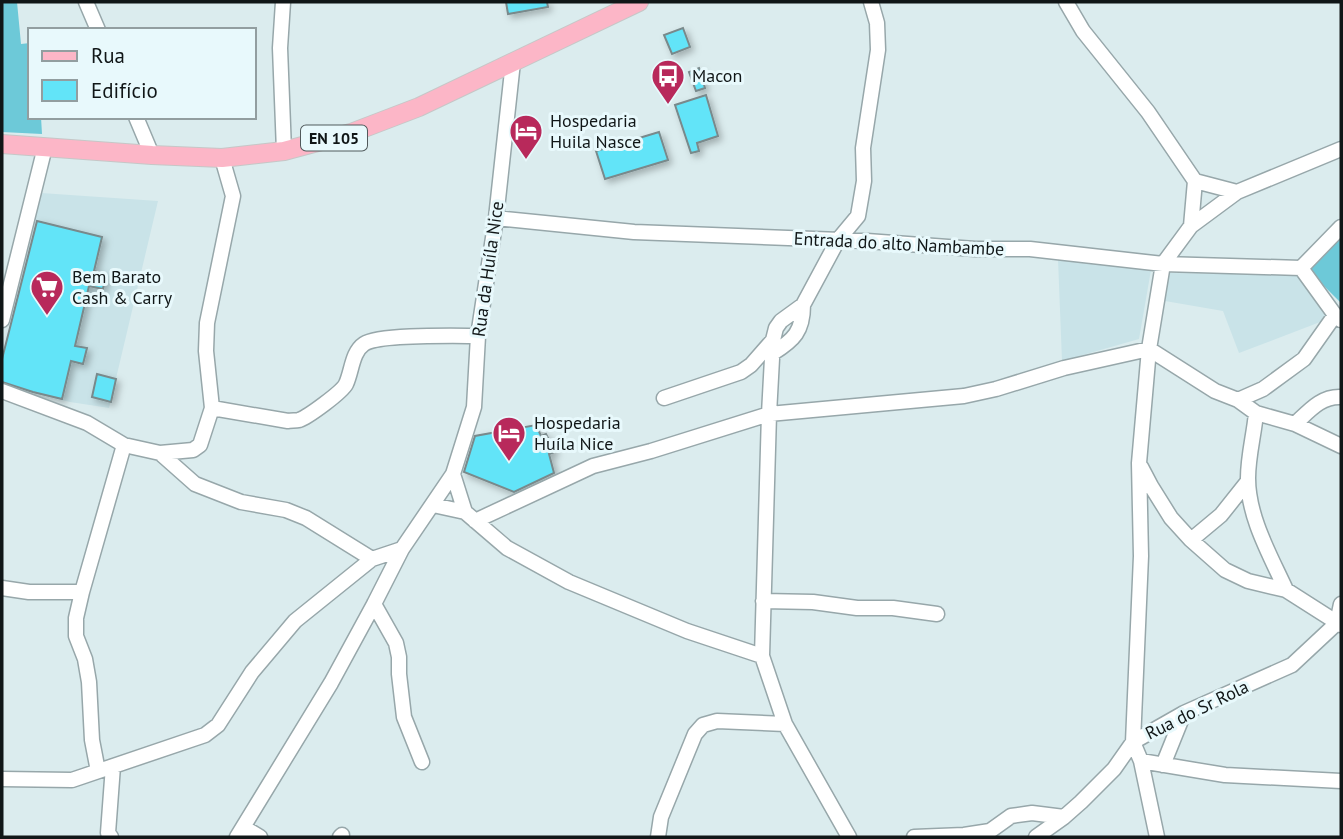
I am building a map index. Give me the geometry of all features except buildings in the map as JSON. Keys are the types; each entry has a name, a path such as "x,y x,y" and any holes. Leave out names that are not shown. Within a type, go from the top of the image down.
{"main road":[{"name":"EN 105","path":"2,144 222,158 284,151 351,133 419,107 639,2"}],"street":[{"path":"86,2 97,28"},
{"path":"284,2 280,48 284,151"},
{"path":"867,241 858,216 864,181 863,148 878,50 877,23 871,2"},
{"path":"1066,2 1083,31 1148,112 1195,181 1191,226"},
{"name":"Rua da Huíla Nice","path":"240,832 331,683 402,550 453,474 474,407 478,336 496,218 513,62"},
{"path":"137,119 152,155"},
{"path":"2,320 44,147"},
{"path":"1157,837 1141,761 1133,741 1141,556 1139,463 1149,349 1163,264 1191,226 1237,192 1341,149"},
{"path":"2,391 87,424 124,445 160,453 193,450 200,445 212,408 206,351 207,323 233,196 222,158"},
{"path":"1195,181 1237,192"},
{"path":"849,837 785,724 762,656 769,414 776,328 803,305 838,240 858,216"},
{"name":"Entrada do alto Nambambe","path":"496,218 634,232 1054,251 1163,264 1301,268"},
{"path":"1238,400 1263,389 1304,359 1338,318 1301,268 1341,227"},
{"path":"212,408 288,421 300,419 341,392 346,385 357,351 363,344 415,336 478,336"},
{"path":"664,398 741,372 773,346"},
{"path":"470,516 593,466 769,414 964,396 1064,368 1149,349 1215,391 1238,400 1256,413 1295,424 1341,446"},
{"path":"1295,424 1327,398 1341,397"},
{"path":"1256,413 1249,457 1248,481 1252,507 1262,537 1286,590"},
{"path":"98,772 92,740 89,682 85,659 76,636 76,618 124,445"},
{"path":"160,453 195,484 241,502 286,510 306,518 372,559"},
{"path":"1139,463 1171,518 1225,570 1248,581 1286,590 1339,624 1341,604"},
{"path":"453,474 470,516"},
{"path":"1191,540 1221,515 1248,481"},
{"path":"433,505 470,516 507,548 569,582 687,631 762,656"},
{"path":"2,779 72,780 205,735 218,725 252,672 295,621 372,559 402,550"},
{"path":"2,588 29,592 82,592"},
{"path":"763,601 813,602 937,614"},
{"path":"374,604 396,643 404,717 422,762"},
{"name":"Rua do Sr Rola","path":"1037,837 1064,817 1114,769 1133,741 1184,713 1292,665 1339,624"},
{"path":"1163,765 1184,713"},
{"path":"659,837 661,817 695,734 703,725 717,721 785,724"},
{"path":"1141,761 1225,775 1341,781"},
{"path":"111,837 108,834 113,766"},
{"path":"914,837 990,831 1012,816 1032,813 1064,817"},
{"path":"240,832 260,837"}],"shaded area":[{"path":"2,2 17,2 21,44 28,43 28,119 41,119 42,134 2,132"},
{"path":"41,193 158,201 109,408 70,402 2,385 2,359"},
{"path":"1341,238 1341,303 1308,270"},
{"path":"1058,259 1151,270 1139,339 1062,361"},
{"path":"1170,273 1298,275 1328,319 1239,353 1223,311 1165,301"}],"place":[{"name":"Macon","path":"668,106"},
{"name":"Hospedaria Huila Nasce","path":"526,161"},
{"name":"Bem Barato Cash & Carry","path":"47,317"},
{"name":"Hospedaria Huíla Nice","path":"509,463"}]}
